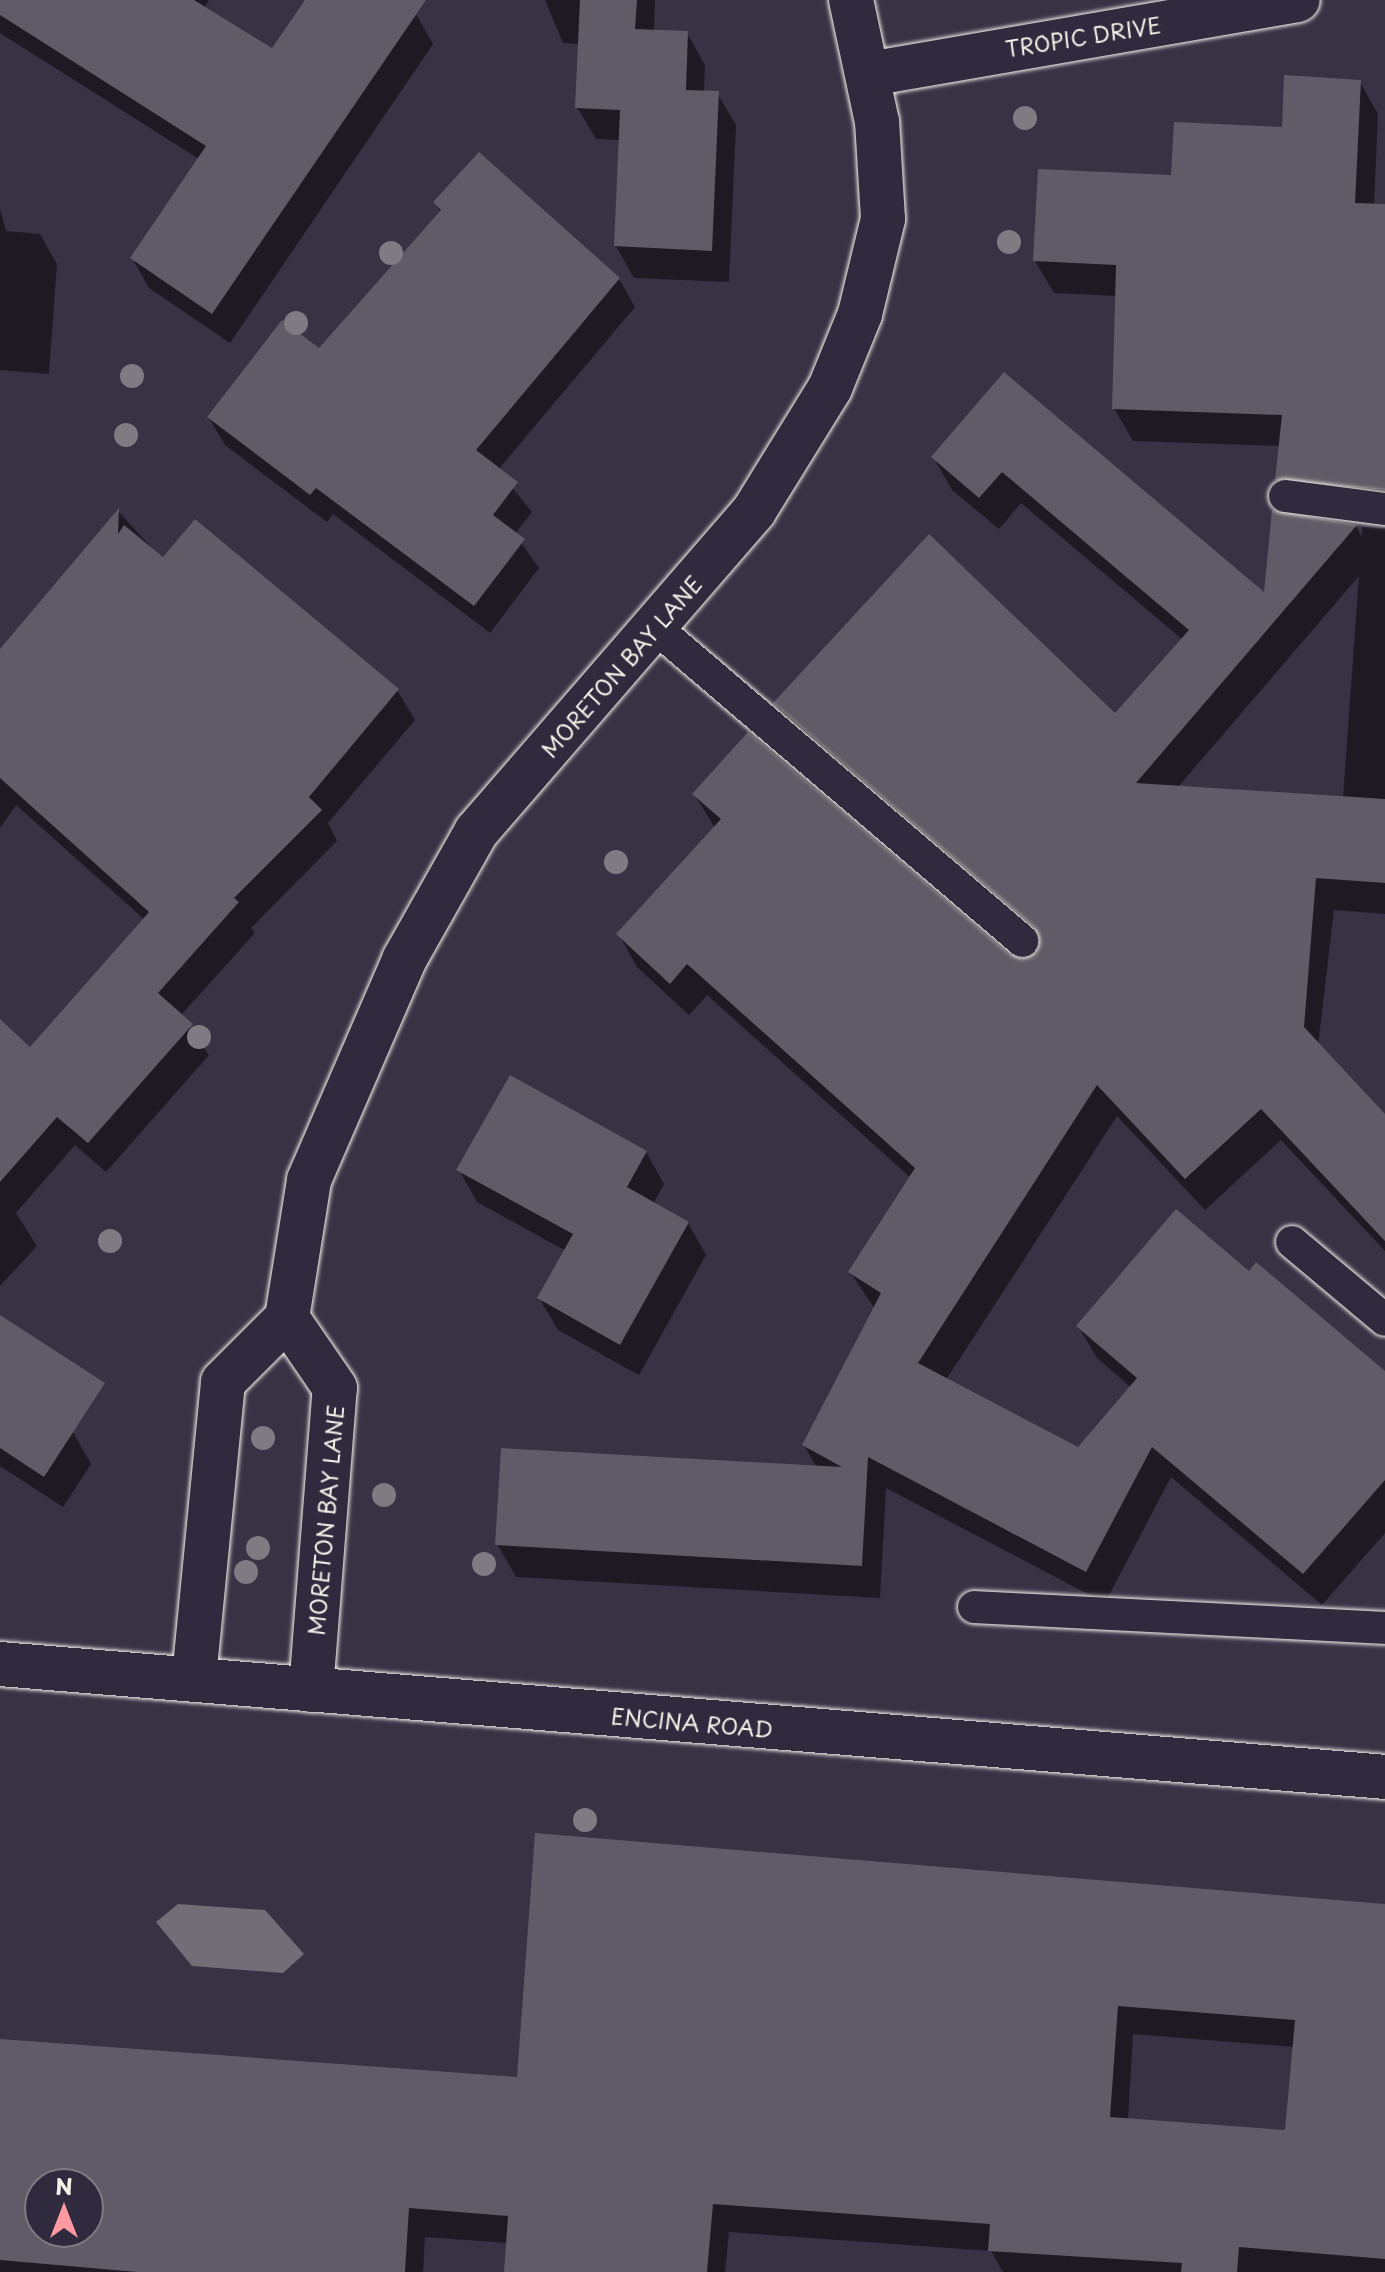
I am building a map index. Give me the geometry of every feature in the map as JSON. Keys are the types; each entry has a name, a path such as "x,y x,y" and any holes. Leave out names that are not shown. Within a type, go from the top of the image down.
{"street":[{"name":"MORETON BAY LANE","path":"311,1690 335,1388 287,1318 309,1180 341,1092 404,960 476,832 656,628 754,511 830,388 860,314 883,219 869,74 851,0"},
{"name":"TROPIC DRIVE","path":"869,74 1243,5 1298,0"},
{"path":"194,1678 223,1382 287,1318"},
{"name":"ENCINA ROAD","path":"0,1664 1385,1777"}],"lane":[{"path":"1285,496 1385,509"},
{"path":"656,628 1022,941"},
{"path":"1292,1242 1385,1320"},
{"path":"974,1607 1385,1628"}],"shaded area":[{"path":"178,1904 265,1910 304,1954 283,1973 192,1966 156,1922"}],"building":[{"path":"0,0 194,0 272,48 305,0 426,0 212,314 130,258 206,146 0,15"},
{"path":"580,0 637,0 635,29 688,31 686,90 719,91 712,251 614,246 620,110 575,108"},
{"path":"1284,75 1361,80 1355,203 1385,204 1385,490 1275,480 1282,415 1112,409 1116,265 1033,261 1038,169 1171,175 1174,122 1282,127"},
{"path":"479,152 620,278 476,450 518,482 493,515 525,539 474,606 316,488 310,495 207,417 282,320 319,348 441,210 433,202"},
{"path":"1004,372 1264,592 1272,510 1357,525 1136,783 1385,799 1385,883 1316,878 1304,1027 1385,1114 1385,1241 1261,1109 1185,1179 1097,1085 918,1363 1078,1447 1137,1378 1076,1326 1176,1209 1249,1271 1256,1262 1385,1371 1385,1480 1303,1574 1152,1447 1086,1572 868,1457 862,1566 495,1545 501,1448 842,1467 802,1445 881,1293 848,1272 915,1168 687,964 670,984 616,934 721,819 692,794 748,732 1010,955 1037,953 1034,927 773,703 929,534 1115,713 1189,630 1002,472 979,498 931,457"},
{"path":"119,508 118,534 124,525 163,557 195,519 399,689 309,797 322,810 234,898 239,902 158,993 193,1024 88,1143 57,1117 0,1182 0,1019 30,1047 149,912 0,778 0,649"},
{"path":"510,1075 647,1151 627,1187 689,1222 620,1345 537,1298 573,1234 456,1170"},
{"path":"0,1315 105,1383 44,1477 0,1448"},
{"path":"535,1833 1385,1904 1385,2259 1239,2247 1237,2272 1181,2272 1182,2263 988,2251 990,2224 713,2204 707,2272 504,2272 508,2216 409,2208 405,2272 137,2272 0,2260 0,2039 517,2077","holes":["1118,2006 1295,2020 1285,2130 1110,2117"]}]}
